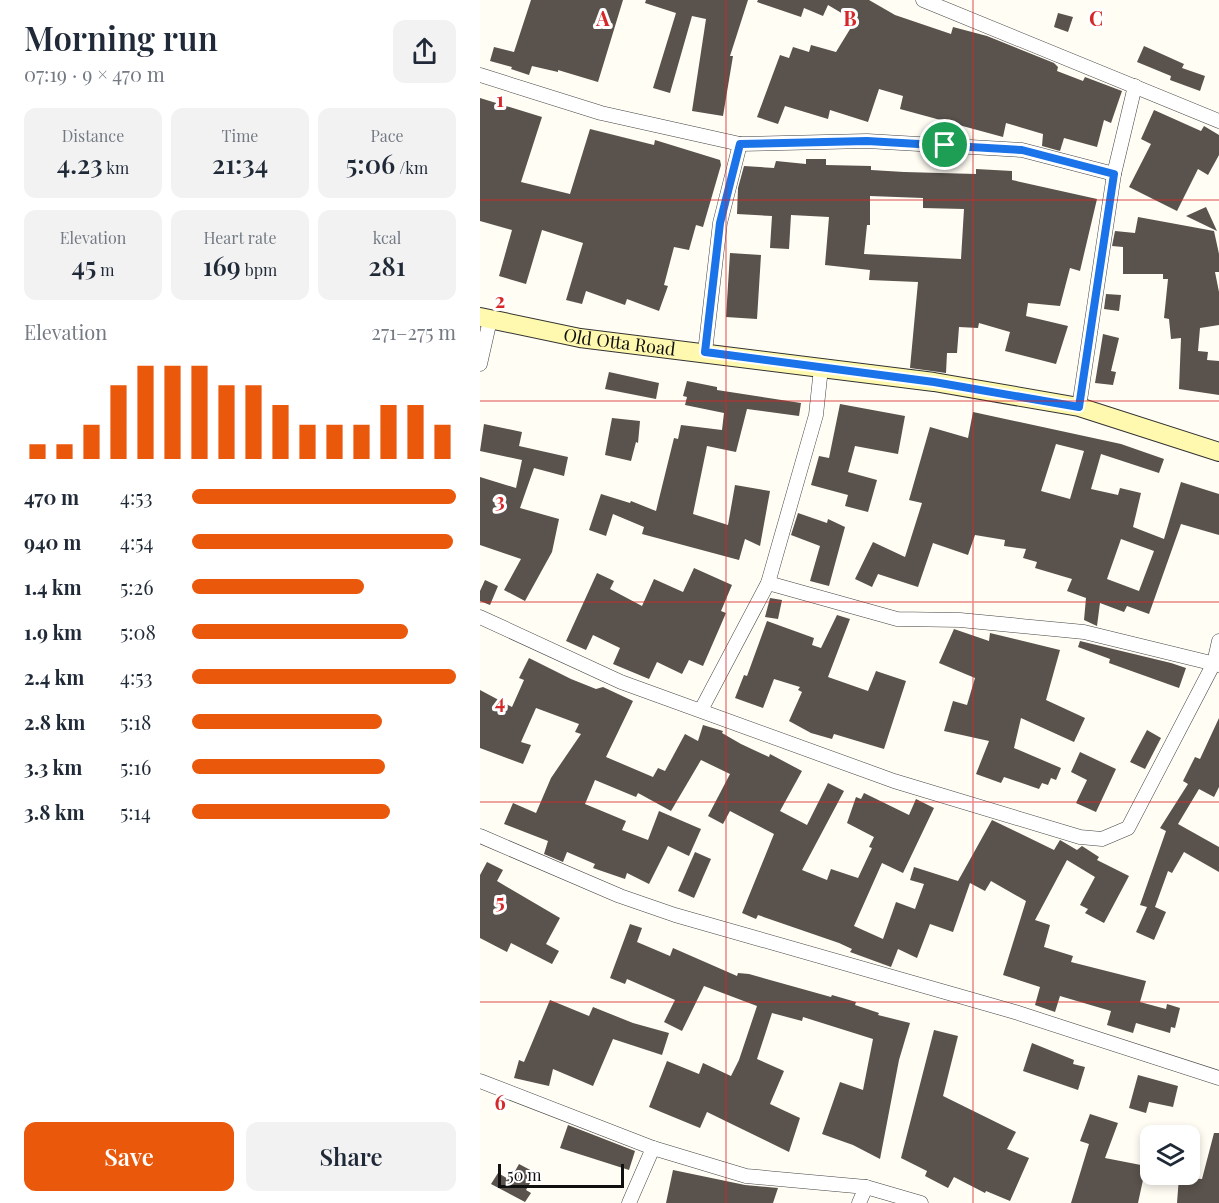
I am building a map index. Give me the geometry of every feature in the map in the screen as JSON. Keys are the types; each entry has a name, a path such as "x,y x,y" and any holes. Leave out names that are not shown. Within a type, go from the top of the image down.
{"street":[{"path":"923,0 1219,121"},
{"path":"480,75 601,113 740,144 867,141 1022,150 1114,174"},
{"path":"1079,407 1114,174 1135,86"},
{"path":"705,352 720,223 740,144"},
{"path":"480,364 485,318"},
{"name":"Old Otta Road","path":"485,318 580,338 934,382 1079,407 1219,452"},
{"path":"701,710 768,583 816,415 821,368"},
{"path":"768,583 897,619 960,620 1084,632 1217,664"},
{"path":"480,617 621,682 894,781 1080,837 1102,839 1128,828 1217,664 1219,641"},
{"path":"480,836 620,896 675,915 1015,1012 1219,1078"},
{"path":"480,1081 653,1148 746,1176 866,1187 921,1203"},
{"path":"629,1203 653,1148"},
{"path":"859,1203 866,1187"}],"building":[{"path":"531,0 623,0 598,82 558,70 558,72 532,66 529,75 490,61 494,47 514,52"},
{"path":"646,0 748,0 730,56 733,56 723,116 692,111 706,19 692,16 670,93 653,88 676,13 645,3"},
{"path":"758,0 869,0 895,15 951,34 953,27 987,36 1054,63 1058,67 1057,71 1083,81 1085,77 1122,91 1111,123 1104,120 1097,147 1064,138 1060,151 1042,146 1043,134 1006,123 1003,137 900,109 903,96 879,89 868,122 830,110 828,119 785,106 778,124 757,117 780,55 789,58 793,47 809,52 811,45 836,52 855,21 828,5 823,16 804,8 801,17 757,2"},
{"path":"1058,13 1073,17 1068,32 1054,27"},
{"path":"1144,46 1184,64 1182,68 1205,76 1200,91 1170,80 1171,76 1137,62"},
{"path":"480,98 542,117 521,182 570,194 590,129 654,145 655,140 720,160 721,165 703,227 696,225 689,250 674,247 664,285 668,286 659,311 627,299 625,305 586,291 582,304 566,300 583,243 542,230 526,284 499,276 512,230 480,221"},
{"path":"1154,110 1201,131 1204,126 1219,135 1219,155 1208,175 1198,169 1177,211 1129,187 1151,144 1141,139"},
{"path":"806,159 826,159 826,165 871,166 871,170 976,174 976,169 1012,171 1012,180 1097,199 1080,271 1070,268 1060,306 1028,303 1026,316 1068,326 1056,364 1005,351 1010,332 979,323 978,328 959,327 957,353 947,353 946,373 910,368 918,282 869,280 870,270 825,265 829,217 791,215 789,249 770,248 772,216 737,214 738,188 744,166 774,168 776,161 806,164","holes":["870,196 923,198 923,208 964,209 961,259 864,254 867,225 870,225"]},
{"path":"1206,207 1217,231 1186,216"},
{"path":"1138,217 1214,231 1219,254 1219,272 1215,272 1219,292 1219,325 1200,328 1198,351 1208,352 1207,360 1219,361 1219,395 1179,389 1181,338 1171,339 1169,319 1164,318 1168,279 1163,279 1163,274 1123,274 1123,247 1112,246 1115,231 1135,233"},
{"path":"730,253 761,255 757,319 726,317"},
{"path":"1106,294 1121,295 1119,311 1104,309"},
{"path":"1103,334 1119,338 1111,371 1116,372 1113,385 1095,383"},
{"path":"609,372 659,383 656,399 605,389"},
{"path":"687,381 717,387 717,390 801,403 799,416 747,409 736,452 707,446 693,514 728,525 735,485 770,491 760,546 745,539 739,560 642,534 644,527 613,514 606,536 589,530 601,494 630,503 631,501 656,511 674,438 678,439 681,425 722,430 724,413 685,405 687,397 683,396"},
{"path":"840,404 905,416 898,454 855,446 848,472 877,480 868,512 845,506 848,495 811,485 819,456 829,458"},
{"path":"973,412 1121,444 1164,459 1159,473 1101,454 1091,489 1118,495 1120,488 1141,493 1133,527 1164,539 1181,482 1219,494 1219,535 1181,524 1149,614 1127,606 1124,612 1100,603 1097,626 1084,620 1086,598 1067,591 1072,579 1035,568 1037,562 1023,558 1026,549 1004,546 1005,540 975,535 968,555 933,543 918,587 878,574 872,587 855,579 873,542 905,557 922,503 909,500 930,427 968,438","holes":["1056,444 1084,451 1070,499 1041,491","1121,539 1154,551 1139,591 1107,579"]},
{"path":"612,418 640,421 638,443 636,442 631,461 605,455"},
{"path":"484,424 522,432 519,446 568,457 564,476 534,468 520,508 559,519 552,552 525,601 504,590 521,559 480,545 480,477 516,488 522,460 480,451"},
{"path":"798,513 827,523 828,519 845,527 829,586 810,581 820,546 791,535"},
{"path":"694,568 732,585 721,611 726,613 703,666 689,660 682,674 657,662 649,679 613,664 620,648 593,635 586,650 566,641 597,573 614,581 610,589 642,606 654,579 683,592"},
{"path":"485,580 498,586 490,605 480,601 480,591"},
{"path":"770,598 782,600 778,619 765,617"},
{"path":"837,615 850,619 828,677 868,691 876,671 906,681 884,749 834,734 832,739 811,733 789,721 802,692 798,690 800,687 774,679 763,708 735,698 744,675 747,676 767,621 814,638 812,645 821,648"},
{"path":"954,629 989,641 990,633 1060,650 1046,700 1085,718 1074,742 1021,718 1014,748 1061,768 1056,780 1051,778 1048,785 1042,783 1039,789 1004,777 1001,783 976,774 989,741 944,731 953,701 967,705 975,678 939,663"},
{"path":"1080,641 1186,668 1179,688 1109,663 1110,659 1078,647"},
{"path":"529,658 571,679 596,689 603,687 633,701 606,757 653,777 658,768 665,771 685,734 698,741 703,725 723,731 722,733 741,744 769,757 770,754 802,771 780,811 807,825 828,783 844,791 802,870 827,880 831,869 858,878 872,848 869,847 874,837 847,823 856,797 861,799 864,793 909,815 916,799 934,808 903,873 882,863 854,926 883,939 896,902 915,909 924,884 910,880 914,867 958,881 992,820 1054,850 1060,840 1077,850 1082,846 1099,857 1097,860 1129,876 1104,923 1085,913 1088,909 1080,905 1095,877 1067,860 1035,920 1050,925 1044,947 1073,956 1071,962 1146,981 1140,1002 1166,1009 1167,1004 1180,1008 1175,1028 1171,1027 1170,1033 1136,1023 1133,1033 1107,1025 1111,1011 1060,996 1055,1012 1035,1005 1040,987 1003,975 1026,901 991,881 985,891 970,883 953,932 930,924 917,958 898,949 891,967 850,952 852,949 839,943 758,915 756,919 742,913 774,834 730,811 723,824 708,816 730,774 701,760 671,811 638,793 636,797 595,780 585,804 626,821 622,830 648,840 659,811 701,829 689,856 668,846 649,884 627,873 625,879 593,868 595,864 567,852 563,862 544,854 548,841 504,824 513,803 536,813 551,778 581,734 575,732 579,724 536,708 521,742 531,745 523,764 480,748 480,690 512,707 524,680 519,678"},
{"path":"1219,718 1219,787 1214,797 1199,789 1178,824 1219,847 1219,872 1184,852 1172,873 1168,871 1155,907 1166,912 1154,940 1136,932 1147,907 1140,905 1166,831 1160,828 1188,784 1183,781 1195,757 1200,759"},
{"path":"1147,730 1161,738 1145,769 1130,762"},
{"path":"1080,752 1116,769 1096,812 1076,803 1087,780 1071,772"},
{"path":"695,852 711,859 694,898 678,891"},
{"path":"487,862 503,870 497,881 560,918 546,944 559,951 552,964 511,943 507,952 480,938 480,875"},
{"path":"630,924 642,928 637,942 670,956 673,948 737,976 738,973 749,974 831,997 832,995 856,1002 855,1005 879,1013 878,1015 910,1023 899,1060 880,1159 853,1145 822,1134 840,1082 863,1090 873,1039 803,1017 802,1021 772,1013 757,1059 784,1071 770,1104 800,1118 789,1152 707,1112 700,1128 649,1107 667,1061 699,1074 703,1063 731,1076 739,1060 757,1006 704,986 682,1031 664,1022 675,1000 627,979 625,984 610,978"},
{"path":"550,1000 589,1016 593,1007 633,1023 669,1033 662,1055 613,1039 593,1086 553,1069 549,1086 514,1078 519,1060 524,1062"},
{"path":"934,1030 958,1036 943,1096 1016,1132 1007,1149 1029,1158 1010,1201 986,1191 985,1193 954,1177 948,1188 925,1176 927,1171 901,1158"},
{"path":"1032,1043 1074,1060 1073,1064 1085,1067 1078,1090 1023,1071"},
{"path":"1138,1075 1178,1086 1173,1107 1149,1102 1146,1113 1129,1108"},
{"path":"1090,1114 1118,1123 1105,1158 1140,1165 1140,1185 1142,1185 1138,1203 1071,1203 1089,1144 1080,1141"},
{"path":"568,1125 635,1151 629,1170 560,1148"},
{"path":"1214,1133 1219,1133 1219,1203 1177,1203 1178,1185 1200,1185 1200,1179 1202,1179"},
{"path":"519,1164 536,1173 526,1190 531,1193 525,1202 491,1184 498,1173 510,1180"},
{"path":"673,1170 745,1185 778,1188 773,1203 666,1203"}],"route":[{"path":"867,141 945,145 1022,150 1114,174 1079,407 934,382 705,352 720,223 740,144 867,141"}]}
